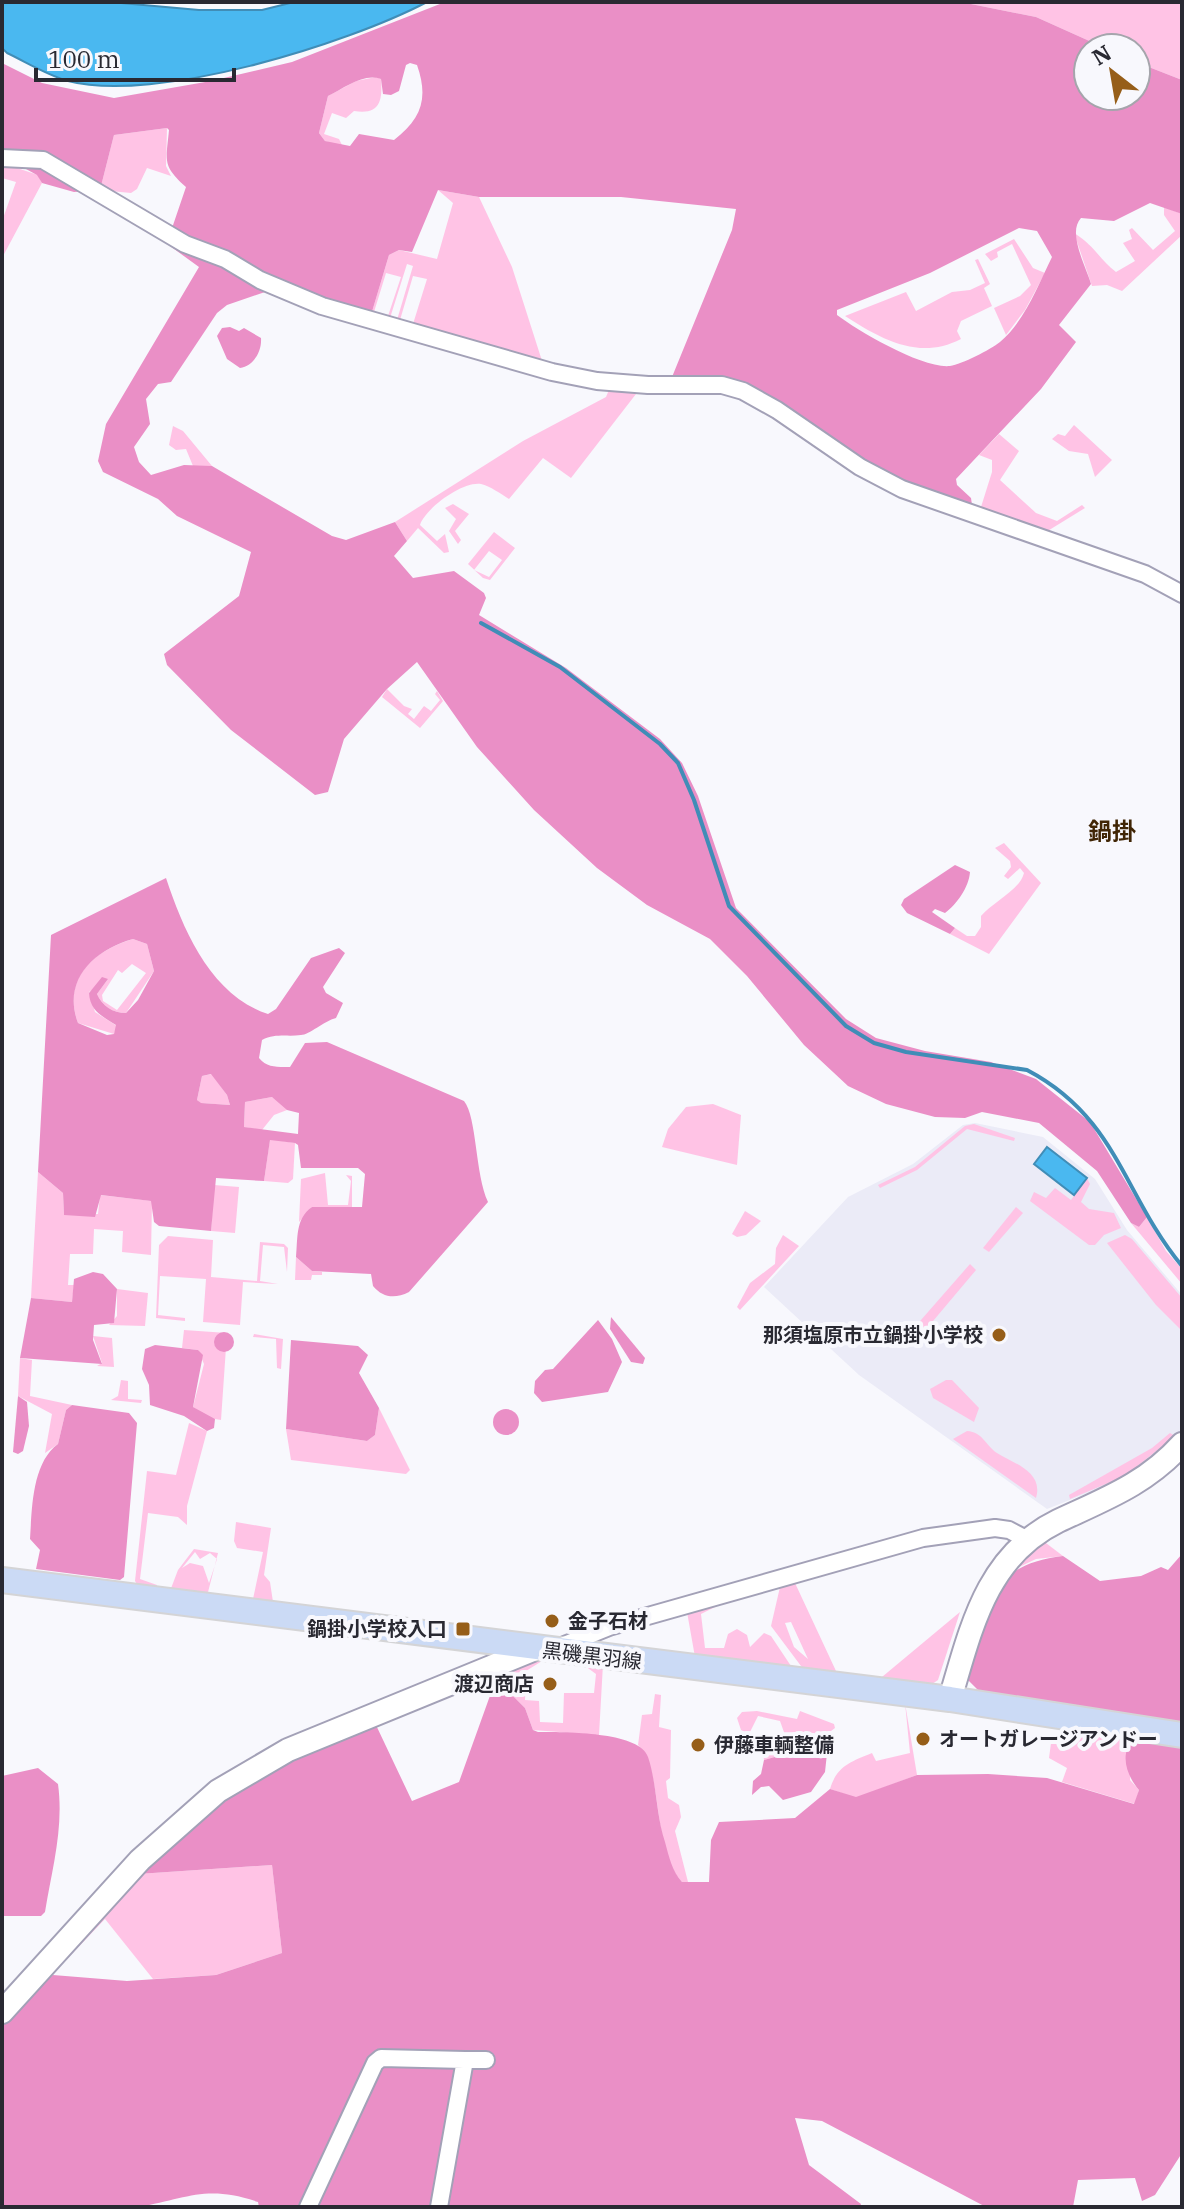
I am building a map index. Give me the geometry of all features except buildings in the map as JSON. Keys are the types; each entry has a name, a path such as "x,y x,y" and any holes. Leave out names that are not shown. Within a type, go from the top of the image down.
{"main road":[{"name":"黒磯黒羽線","path":"2,1580 950,1699 1182,1735"}],"street":[{"path":"2,158 43,160 185,244 225,259 260,280 322,306 552,372 648,385 722,385 743,391 777,410 860,467 902,489 1145,574 1182,594"},
{"path":"950,1699 977,1610 987,1589 1010,1557 1028,1540 1058,1521 1133,1487 1182,1444"},
{"path":"2,2012 140,1860 218,1791 288,1750 542,1650 609,1627 923,1538 995,1528 1009,1530 1028,1540"},
{"path":"308,2207 375,2063 381,2058 486,2060"},
{"path":"439,2207 465,2060"}],"shaded area":[{"path":"445,2 961,2 1036,17 1072,33 1072,112 1152,112 1152,68 1182,80 1182,214 1150,203 1114,221 1081,218 1077,224 1077,241 1091,284 1059,325 1076,342 1041,389 956,479 957,485 971,498 972,505 906,488 724,381 672,377 732,230 736,209 621,197 479,197 438,190 412,252 399,250 389,255 371,315 268,291 227,305 217,313 171,382 158,384 146,399 150,424 134,447 139,462 151,475 184,465 212,466 332,536 346,540 395,522 407,541 394,556 413,578 454,571 484,593 486,598 479,615 566,668 660,739 682,763 698,796 736,908 846,1019 876,1038 925,1051 991,1062 1036,1079 1090,1122 1147,1217 1139,1227 1131,1223 1097,1171 1039,1123 982,1112 965,1118 935,1117 886,1104 848,1086 804,1045 747,976 710,939 647,905 597,868 534,810 477,747 417,662 387,689 344,739 328,792 315,795 231,730 167,665 164,654 239,596 251,552 177,516 158,499 103,472 98,461 106,424 199,267 170,246 170,234 186,187 167,162 167,128 114,135 100,190 74,192 42,183 37,175 2,156 2,63 42,83 114,98 211,81 292,62","holes":["406,65 417,65 422,88 420,107 411,124 394,140 359,134 350,146 325,141 319,133 328,96 368,78 381,79 383,94 391,95 399,91","1019,228 1037,231 1052,257 1030,302 1017,324 1000,342 961,363 950,366 924,362 875,339 837,315 837,310 930,273"]},
{"path":"961,2 1182,2 1182,80 1152,68 1152,32 1072,33 1036,17"},
{"path":"381,79 378,105 369,111 354,111 346,118 332,113 324,134 339,139 343,147 325,141 319,133 328,96 356,81"},
{"path":"167,128 166,166 171,176 147,168 137,189 131,193 100,190 114,135"},
{"path":"2,163 38,175 42,183 2,258 2,221 16,182 2,178"},
{"path":"438,190 479,197 512,267 543,364 397,320 413,266 407,264 390,318 371,315 389,255 399,250 437,259 453,203","holes":["386,273 401,277 388,316 374,312","413,276 427,279 413,324 400,320"]},
{"path":"1164,207 1182,214 1182,235 1122,291 1107,285 1092,286 1074,233 1116,272 1135,261 1123,243 1132,239 1129,230 1132,228 1153,250 1175,231 1164,215"},
{"path":"1014,239 1033,268 1045,273 1025,310 1006,335 994,308 1020,296 1031,285 1012,244 997,252 998,257 991,261 985,254"},
{"path":"978,259 990,284 984,288 992,306 961,321 957,331 961,339 930,348 915,347 886,339 845,316 906,292 916,311 952,292 970,290 985,283 975,260"},
{"path":"222,328 239,331 244,328 261,338 256,358 245,367 240,368 227,359 217,336"},
{"path":"611,385 637,387 636,394 571,478 543,458 509,499 481,484 464,487 436,504 420,525 437,541 445,534 449,552 444,553 418,528 407,541 395,522 523,441 606,397"},
{"path":"1074,425 1112,460 1095,477 1088,454 1069,451 1052,439 1058,434 1065,436"},
{"path":"173,426 183,431 212,466 193,466 186,449 176,450 169,445"},
{"path":"999,434 1019,451 1000,480 1036,513 1057,521 1082,505 1085,508 1046,532 987,513 981,507 992,472 992,460 979,455"},
{"path":"453,504 469,514 455,531 461,540 458,544 449,531 456,519 445,508"},
{"path":"494,532 515,548 490,580 475,570 489,577 502,560 489,551 474,570 468,564"},
{"path":"387,689 404,706 412,709 408,714 414,719 424,706 431,711 440,700 435,694 437,691 443,701 420,728 382,697"},
{"path":"1004,843 1041,883 989,954 950,934 955,928 967,936 975,936 981,927 981,916 1021,879 1024,873 1020,868 1008,879 1004,876 1011,867 1010,861 995,848"},
{"path":"955,865 970,872 965,889 945,913 935,909 932,912 955,928 950,934 907,913 901,905 904,899"},
{"path":"166,878 191,940 215,977 248,1005 268,1014 276,1009 311,958 339,948 345,953 323,987 326,993 343,1003 336,1018 304,1034 262,1040 259,1058 269,1065 290,1067 305,1043 327,1042 464,1101 471,1120 488,1202 409,1292 399,1296 385,1295 377,1290 371,1274 312,1271 296,1257 298,1229 307,1212 312,1207 362,1207 365,1174 358,1168 301,1168 298,1145 295,1143 270,1140 264,1181 216,1178 211,1231 159,1226 154,1222 151,1201 101,1195 95,1217 64,1215 63,1193 38,1172 51,935","holes":["133,939 147,944 154,971 138,1000 126,1013 108,1008 97,994 108,979 102,977 89,993 90,999 98,1012 116,1025 114,1034 107,1035 78,1023 74,994 84,969 105,951","211,1074 227,1095 230,1105 197,1100 202,1076","272,1097 287,1110 299,1113 298,1134 244,1127 245,1102"]},
{"path":"133,939 147,944 154,971 126,1013 108,1008 99,998 97,994 108,979 89,992 95,1012 117,1026 114,1034 78,1023 74,993 84,969 118,944","holes":["132,964 146,973 117,1010 103,1001 102,995 118,970 122,973"]},
{"path":"212,1074 227,1095 230,1105 200,1103 197,1100 202,1076"},
{"path":"272,1097 281,1101 287,1110 274,1115 262,1130 244,1127 245,1102"},
{"path":"713,1104 741,1115 737,1165 662,1147 668,1129 686,1107"},
{"name":"那須塩原市立鍋掛小学校","path":"975,1123 1043,1137 1095,1179 1127,1230 1182,1295 1182,1432 1157,1456 1125,1478 1047,1509 859,1375 764,1287 848,1197 913,1164 963,1125"},
{"path":"974,1124 1015,1138 1014,1141 967,1129 917,1170 880,1188 878,1185 915,1167 965,1126"},
{"path":"270,1139 295,1143 293,1179 288,1183 264,1181"},
{"path":"38,1172 63,1193 64,1215 98,1214 100,1195 152,1201 151,1255 122,1252 123,1231 94,1229 93,1254 70,1254 68,1285 74,1285 72,1302 31,1298"},
{"path":"325,1173 328,1205 348,1205 351,1181 346,1175 352,1176 352,1208 312,1207 299,1222 301,1179"},
{"path":"1087,1178 1090,1184 1081,1202 1089,1209 1114,1213 1121,1228 1104,1235 1095,1245 1089,1245 1030,1201 1034,1192 1046,1198 1055,1188 1071,1200"},
{"path":"214,1185 239,1187 235,1233 211,1231"},
{"path":"1016,1207 1023,1213 989,1252 983,1248"},
{"path":"745,1211 761,1221 746,1235 737,1237 732,1234"},
{"path":"1147,1217 1166,1251 1182,1269 1182,1284 1131,1223 1139,1227"},
{"path":"783,1235 799,1246 740,1310 737,1307 750,1283 775,1264 776,1248"},
{"path":"1125,1235 1132,1239 1182,1298 1182,1331 1156,1305 1107,1243"},
{"path":"168,1236 213,1240 211,1277 257,1281 260,1242 284,1244 288,1248 287,1272 284,1247 263,1245 260,1281 278,1284 243,1282 240,1325 203,1322 206,1279 160,1276 158,1315 185,1318 185,1321 156,1318 159,1245"},
{"path":"296,1257 312,1271 322,1272 322,1275 312,1275 311,1280 295,1280"},
{"path":"970,1264 976,1270 917,1340 912,1336 914,1328"},
{"path":"93,1272 103,1274 117,1289 114,1323 94,1325 93,1340 102,1364 20,1358 31,1298 72,1302 74,1279"},
{"path":"117,1289 148,1293 145,1326 109,1325 117,1316"},
{"path":"611,1317 645,1358 643,1364 631,1362 610,1329"},
{"path":"598,1320 612,1339 622,1362 608,1392 542,1402 534,1393 535,1381 545,1370 553,1369"},
{"path":"184,1330 227,1333 221,1420 209,1418 193,1407 204,1364 198,1350 182,1348"},
{"path":"224,1332 231,1335 234,1342 231,1349 224,1352 217,1349 214,1342 217,1335"},
{"path":"254,1334 283,1339 281,1369 277,1368 276,1339 253,1337"},
{"path":"93,1336 112,1338 114,1367 97,1366 102,1363"},
{"path":"291,1340 358,1346 368,1355 359,1373 379,1408 375,1435 367,1441 286,1429"},
{"path":"155,1345 198,1350 203,1355 193,1407 215,1419 214,1428 207,1431 184,1416 150,1405 149,1385 142,1369 145,1349"},
{"path":"20,1358 32,1360 30,1396 72,1405 66,1410 58,1444 45,1453 52,1414 18,1396"},
{"path":"121,1380 128,1381 128,1399 142,1400 141,1403 111,1400 118,1396"},
{"path":"952,1380 979,1408 974,1422 933,1398 930,1389"},
{"path":"18,1396 27,1402 29,1426 23,1451 18,1454 13,1452"},
{"path":"72,1405 129,1413 137,1423 124,1577 120,1580 36,1569 40,1550 30,1539 35,1487 43,1462 58,1444 66,1410"},
{"path":"379,1408 410,1470 406,1474 291,1460 286,1429 367,1441 375,1435"},
{"path":"506,1409 515,1413 519,1422 515,1431 506,1435 497,1431 493,1422 497,1413"},
{"path":"189,1423 207,1431 187,1506 187,1525 178,1517 148,1513 140,1579 157,1585 156,1589 139,1587 135,1581 147,1471 176,1475"},
{"path":"967,1431 977,1434 997,1453 1025,1469 1035,1481 1036,1498 953,1439"},
{"path":"1170,1433 1175,1436 1125,1476 1070,1499 1069,1495 1152,1448"},
{"path":"236,1522 271,1528 264,1575 270,1582 273,1602 253,1599 263,1552 237,1548 234,1541"},
{"path":"1042,1540 1063,1556 1036,1559 1011,1571"},
{"path":"194,1549 218,1553 217,1559 210,1553 200,1559 195,1552 182,1568 190,1563 203,1566 209,1583 215,1566 207,1596 170,1591 178,1570"},
{"path":"1182,1554 1182,1725 978,1690 964,1676 976,1632 991,1595 1018,1570 1037,1561 1063,1556 1100,1581 1141,1576 1161,1567 1168,1570"},
{"path":"795,1583 835,1673 804,1670 771,1626 780,1587","holes":["791,1622 808,1659 794,1647 785,1623"]},
{"path":"731,1599 701,1614 705,1648 724,1648 728,1634 737,1629 747,1635 750,1647 764,1633 771,1636 793,1669 695,1657 687,1612"},
{"path":"960,1612 938,1680 932,1684 882,1677"},
{"path":"532,1660 542,1661 526,1671 525,1700 539,1701 540,1722 563,1723 564,1693 594,1693 596,1674 581,1663 603,1664 599,1735 533,1730 525,1708 496,1679"},
{"path":"496,1679 525,1708 533,1730 599,1735 631,1742 642,1748 651,1767 670,1858 682,1882 709,1882 711,1840 719,1822 795,1818 830,1789 856,1797 917,1775 988,1774 1047,1778 1134,1804 1139,1790 1126,1765 1126,1752 1133,1739 1182,1746 1182,2153 1155,2195 1142,2201 1135,2178 1078,2180 1073,2207 986,2207 822,2121 795,2118 809,2165 861,2204 860,2207 259,2207 258,2202 240,2197 210,2194 138,2207 2,2207 2,2018 53,1975 127,1981 216,1975 282,1953 272,1865 138,1874 257,1771 375,1723 412,1801 459,1782"},
{"path":"655,1694 661,1695 659,1727 671,1730 670,1778 666,1781 668,1798 679,1805 681,1817 675,1831 688,1882 682,1882 672,1868 661,1831 651,1772 638,1745 642,1715 652,1714"},
{"path":"905,1703 917,1775 856,1798 830,1789 836,1775 857,1759 872,1753 876,1761 910,1753"},
{"path":"757,1711 797,1719 800,1711 834,1724 835,1728 802,1753 764,1760 763,1752 779,1751 785,1735 780,1721 758,1716 749,1734 741,1730 737,1718 742,1712"},
{"path":"1078,1732 1133,1739 1130,1780 1139,1790 1135,1804 1062,1782 1067,1768 1049,1758 1051,1743 1066,1741"},
{"path":"828,1744 825,1772 811,1792 783,1800 769,1786 761,1787 752,1795 753,1781 761,1774 764,1760 789,1753 808,1756"},
{"path":"38,1768 58,1784 59,1800 56,1848 45,1912 41,1916 2,1916 2,1776"},
{"path":"272,1865 282,1953 216,1975 153,1979 105,1919 68,1958 66,1955 138,1874"}],"water":[{"path":"2,2 110,2 199,10 262,10 294,2 427,2 349,35 250,66 150,84 105,86 68,81 7,53 2,48"},
{"path":"1047,1147 1087,1178 1074,1195 1034,1164"}],"waterway":[{"path":"481,623 560,667 660,744 678,763 694,800 729,906 846,1026 874,1043 906,1052 1027,1070 1057,1089 1100,1134 1162,1239 1182,1266"}],"place":[{"name":"那須塩原市立鍋掛小学校","path":"999,1335"},
{"name":"金子石材","path":"552,1621"},
{"name":"鍋掛小学校入口","path":"463,1629"},
{"name":"渡辺商店","path":"550,1684"},
{"name":"オートガレージアンドー","path":"923,1739"},
{"name":"伊藤車輌整備","path":"698,1745"}],"district":[{"name":"鍋掛","path":"1112,832"}]}
